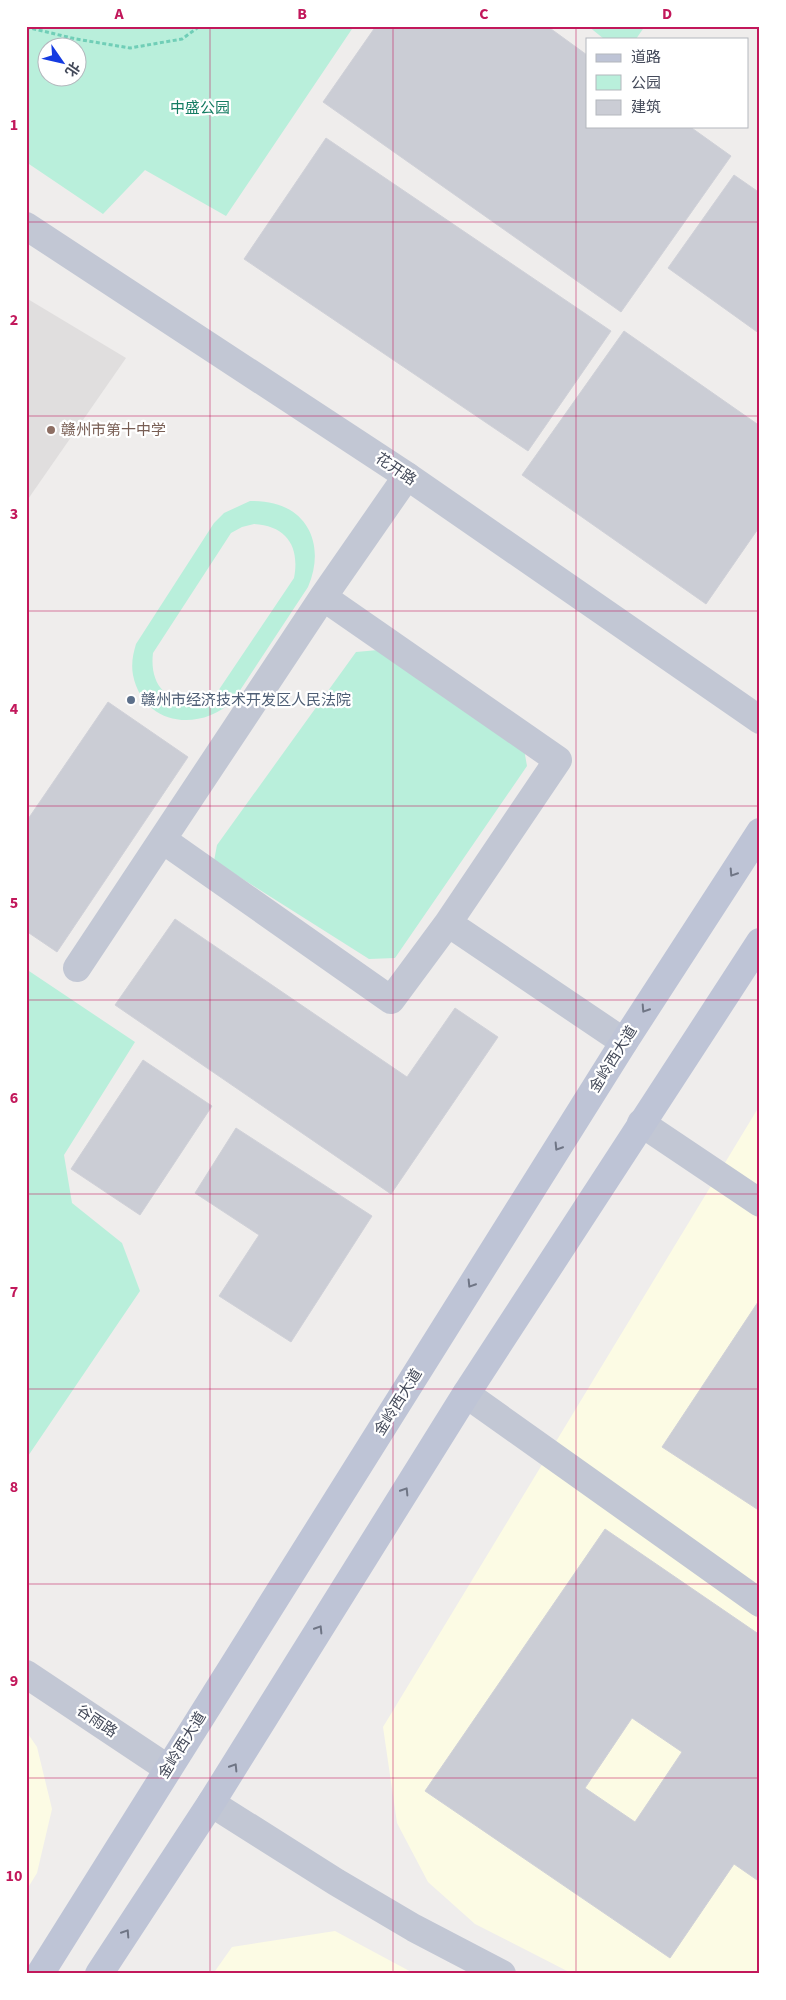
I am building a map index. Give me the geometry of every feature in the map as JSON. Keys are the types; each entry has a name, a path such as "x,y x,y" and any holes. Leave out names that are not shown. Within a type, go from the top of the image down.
{"main road":[{"name":"金岭西大道","path":"40,1974 167,1768 624,1042 760,832"},
{"path":"99,1974 211,1803 466,1394 760,942"}],"street":[{"name":"花开路","path":"26,226 407,476 760,720"},
{"path":"77,968 323,598 407,476"},
{"path":"163,840 391,1000 448,923 558,760 323,598"},
{"path":"448,923 624,1042"},
{"path":"641,1123 760,1202"},
{"path":"466,1394 760,1603"},
{"name":"谷雨路","path":"26,1674 167,1768"},
{"path":"211,1803 336,1882 414,1928 502,1974"}],"path":[{"path":"26,27 76,39 130,48 182,39 200,26"}],"shaded area":[{"name":"赣州市第十中学","path":"26,298 126,358 26,502"},
{"path":"760,1105 760,1974 573,1974 475,1924 428,1882 397,1823 383,1727"},
{"path":"26,1731 37,1747 52,1809 37,1873 26,1891"},
{"path":"335,1931 415,1974 213,1974 232,1947"}],"green space":[{"name":"中盛公园","path":"26,26 354,26 226,216 145,170 103,214 26,162"},
{"path":"588,26 645,26 637,38 603,38"},
{"path":"250,501 269,502 284,507 297,515 306,526 312,539 315,553 313,570 308,587 233,701 219,711 204,717 189,720 174,719 160,714 148,705 139,692 132,671 134,652 136,644 214,523 224,513","holes":["254,524 275,529 289,540 295,557 294,578 216,694 190,701 179,700 169,696 161,689 156,679 153,667 153,653 231,533 242,527"]},
{"path":"378,650 524,749 527,766 395,958 369,959 214,861 217,845 356,652"},
{"path":"26,969 135,1042 64,1155 72,1203 122,1243 140,1291 26,1459"}],"building":[{"path":"376,26 547,26 586,54 586,128 692,128 731,156 621,312 323,102"},
{"path":"326,138 611,331 528,451 244,259"},
{"path":"734,175 760,193 760,334 668,268"},
{"path":"624,331 760,426 760,526 706,604 522,475"},
{"path":"108,702 188,757 57,952 26,931 26,822"},
{"path":"175,919 407,1077 455,1008 498,1037 391,1194 115,1005"},
{"path":"143,1060 212,1106 140,1215 71,1169"},
{"path":"236,1128 372,1216 291,1342 219,1296 259,1235 195,1193"},
{"path":"760,1299 760,1511 662,1447"},
{"path":"605,1529 760,1635 760,1882 734,1864 670,1958 425,1791","holes":["632,1718 682,1752 635,1822 585,1788"]}],"place":[{"name":"赣州市第十中学","path":"51,430"},
{"name":"赣州市经济技术开发区人民法院","path":"131,700"}]}
